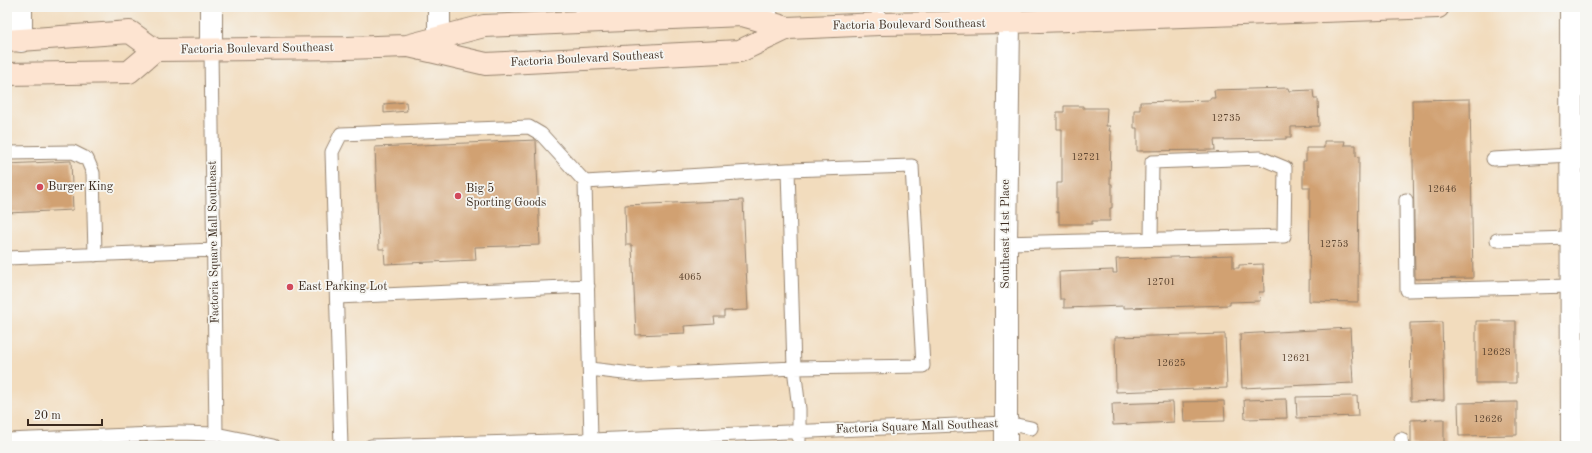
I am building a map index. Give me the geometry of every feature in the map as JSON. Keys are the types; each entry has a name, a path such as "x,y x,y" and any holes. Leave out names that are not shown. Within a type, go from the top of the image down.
{"main road":[{"name":"Factoria Boulevard Southeast","path":"407,46 484,26 581,14 742,15 776,19 1438,7"},
{"name":"Factoria Boulevard Southeast","path":"155,50 407,46 486,64 740,51 776,19"},
{"path":"7,74 129,72 155,50 130,32 14,41"}],"street":[{"path":"14,41 21,7"},
{"path":"211,7 211,50"},
{"path":"439,7 439,37"},
{"path":"1571,7 1578,111 1571,155 1571,238 1578,264 1572,286 1578,390 1572,446"},
{"name":"Southeast 41st Place","path":"1006,446 1006,242 1010,15"}],"lane":[{"name":"Factoria Square Mall Southeast","path":"211,50 216,434"},
{"path":"341,446 332,152 341,134 529,127 541,134 585,182 591,440"},
{"path":"7,153 73,152 88,159 93,173 95,254"},
{"path":"1493,159 1571,155"},
{"path":"1006,242 1151,239 1284,236 1285,168 1261,158 1152,162 1151,239"},
{"path":"585,182 788,170 912,166 923,366 794,368 640,375 590,369"},
{"path":"788,170 794,368 799,409 799,446"},
{"path":"1406,200 1407,290 1572,286"},
{"path":"1497,240 1571,238"},
{"path":"7,258 214,250"},
{"path":"337,296 588,286"},
{"name":"Factoria Square Mall Southeast","path":"371,446 591,440 1006,423 1031,428"},
{"path":"7,440 179,433 216,434 274,446"}],"building":[{"path":"1288,88 1289,91 1313,90 1314,99 1318,99 1319,126 1291,127 1291,137 1286,137 1286,139 1214,140 1215,150 1137,151 1137,128 1134,128 1134,110 1140,110 1140,102 1210,100 1210,98 1215,98 1214,90"},
{"path":"1470,99 1473,278 1415,279 1412,100"},
{"path":"406,102 407,111 384,113 384,104"},
{"path":"1064,106 1107,108 1106,126 1110,126 1109,131 1111,131 1110,184 1112,184 1112,208 1110,208 1110,221 1092,221 1092,224 1059,224 1059,212 1057,213 1057,183 1062,183 1062,129 1057,129 1057,112 1064,112"},
{"name":"Big 5 Sporting Goods","path":"536,140 540,245 475,247 476,260 385,264 384,249 379,249 375,147"},
{"path":"1324,141 1345,141 1344,145 1356,145 1356,156 1359,157 1358,302 1309,301 1310,187 1303,187 1303,161 1306,161 1306,148 1324,148"},
{"name":"Burger King","path":"71,161 73,210 7,213 7,164"},
{"path":"743,200 748,310 724,311 724,317 714,317 715,324 684,326 685,333 636,335 632,245 626,245 625,205"},
{"path":"1233,255 1233,268 1239,268 1239,265 1263,264 1264,292 1259,292 1260,301 1230,302 1230,305 1064,308 1064,299 1060,299 1059,272 1113,270 1113,273 1117,273 1116,259"},
{"path":"1476,321 1516,321 1516,383 1476,383"},
{"path":"1442,322 1444,400 1411,401 1410,323"},
{"path":"1350,328 1353,383 1242,388 1240,334"},
{"path":"1225,334 1227,388 1116,392 1115,337"},
{"path":"1357,396 1358,416 1297,418 1296,397"},
{"path":"1286,399 1287,418 1245,419 1244,400"},
{"path":"1224,401 1225,421 1184,422 1183,402"},
{"path":"1173,402 1174,422 1113,425 1112,404"},
{"path":"1517,402 1517,435 1459,436 1458,403"},
{"path":"1444,419 1444,446 1411,446 1411,420"}],"place":[{"name":"Burger King","path":"40,187"},
{"name":"Big 5 Sporting Goods","path":"458,196"},
{"name":"East Parking Lot","path":"290,287"}]}
